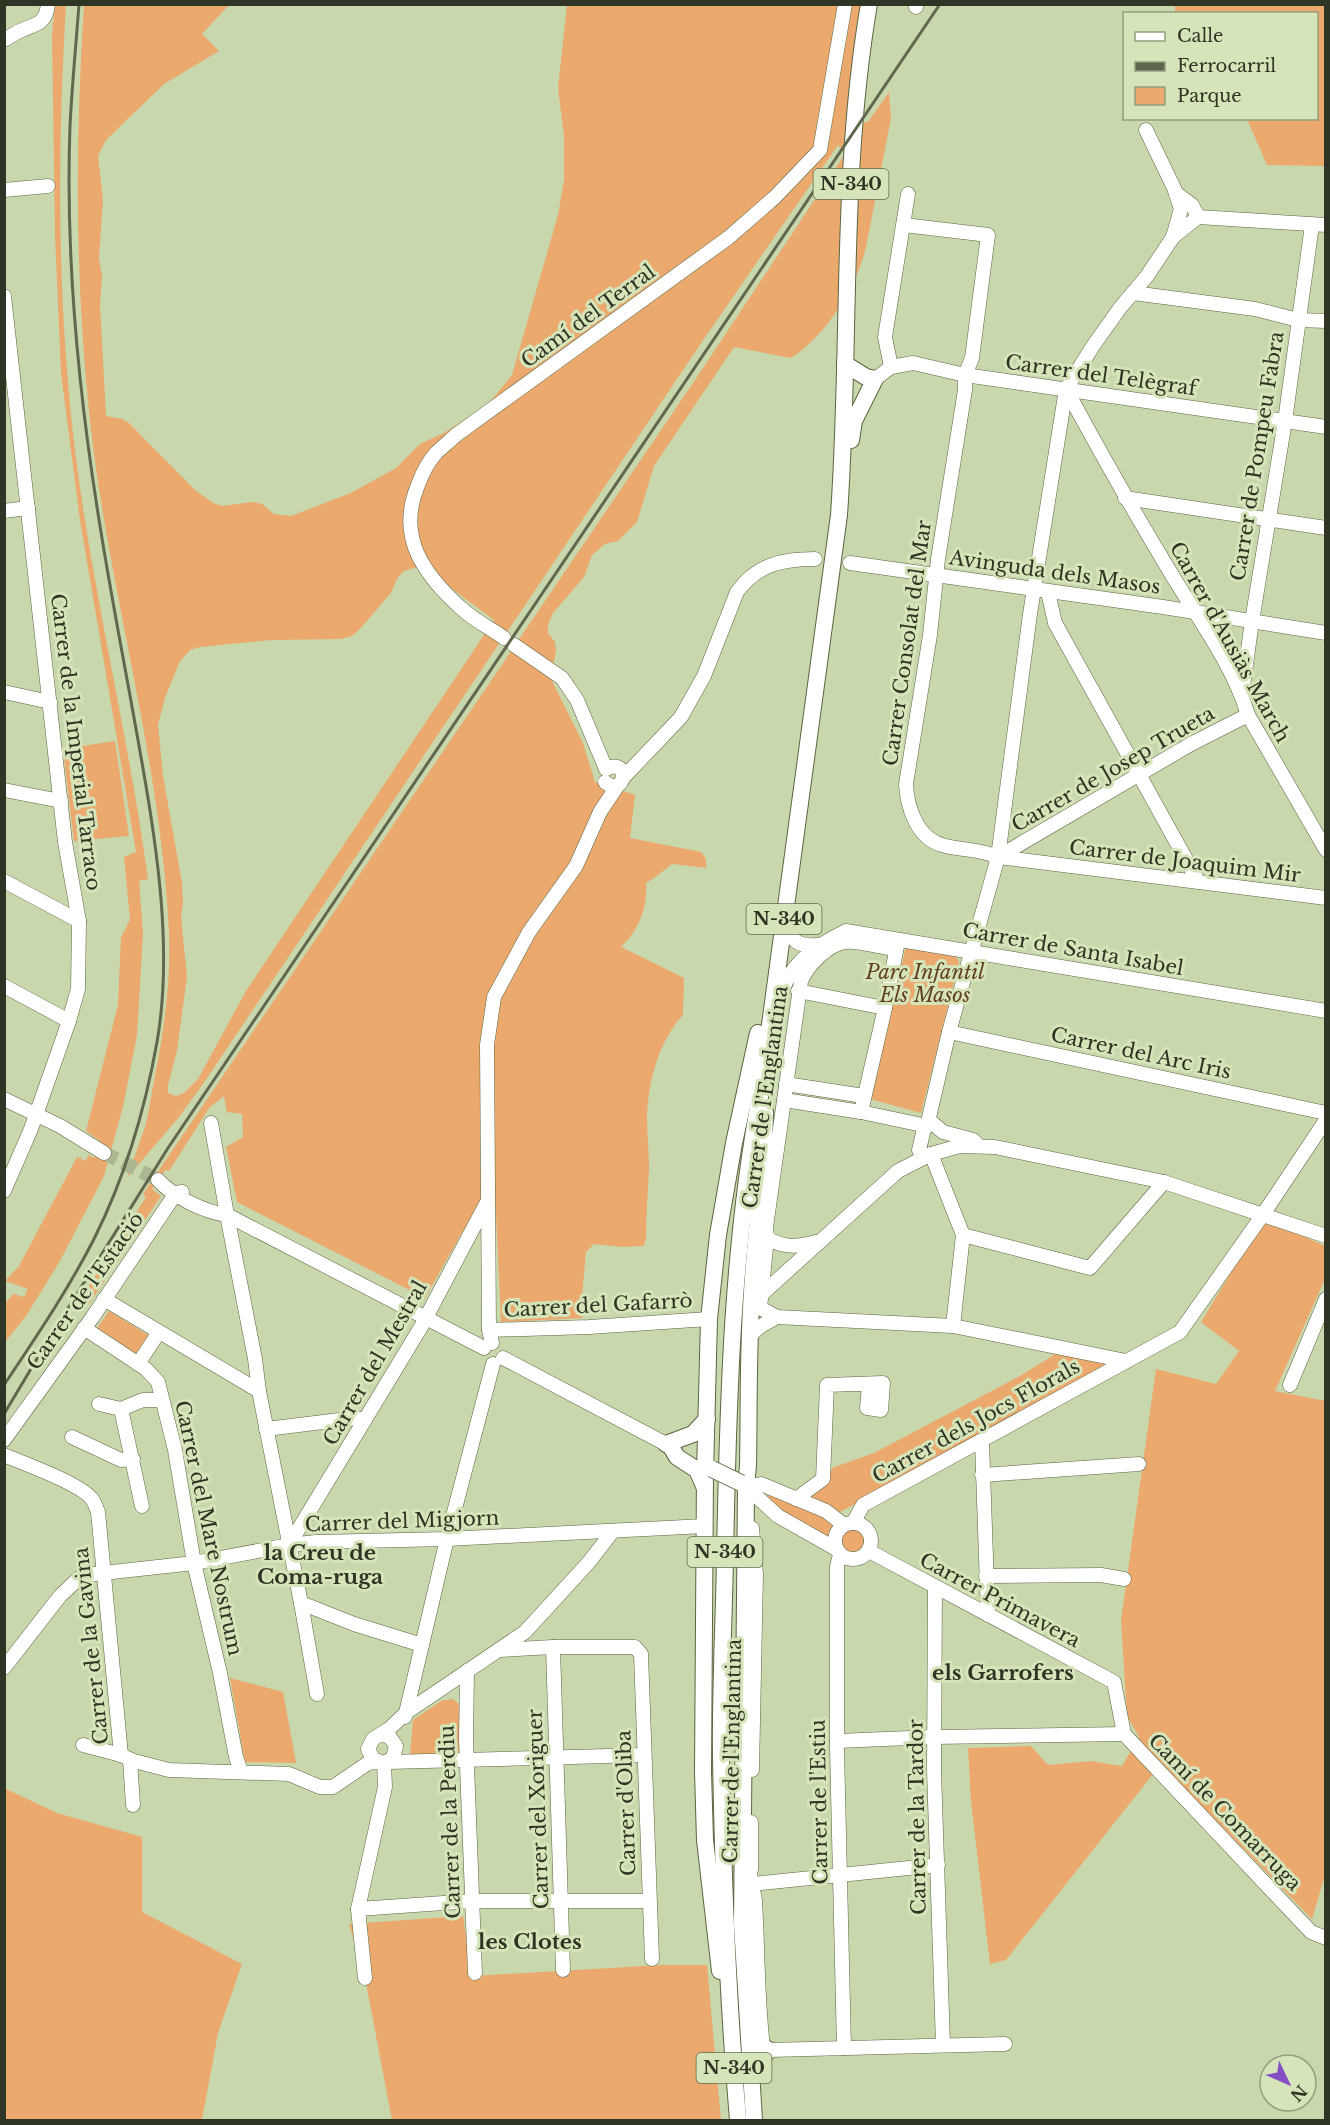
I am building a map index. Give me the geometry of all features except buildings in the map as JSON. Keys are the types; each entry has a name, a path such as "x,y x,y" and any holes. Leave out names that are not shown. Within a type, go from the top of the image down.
{"main road":[{"name":"N-340","path":"738,2121 729,2016 721,1757 728,1394 734,1297 752,1135 771,1012 838,515 842,463 848,239 854,132 869,4"},
{"path":"842,463 850,450 854,421 875,379 866,378 845,364"},
{"path":"729,2016 724,2000 711,1908 705,1840 703,1772 705,1526 709,1467 707,1419 709,1319 718,1235 734,1143 761,1021 771,1012"},
{"path":"754,2121 742,1924 749,1530 743,1485 748,1465 749,1336 758,1304 762,1233 765,1107 760,1091"},
{"path":"668,1446 693,1434 707,1419"},
{"path":"668,1446 743,1485"},
{"path":"668,1446 677,1457 697,1470 706,1490"},
{"path":"747,2017 756,2043 766,2049 751,2071"}],"street":[{"name":"Camí del Terral","path":"615,777 581,707 562,678 463,610 431,578 419,559 411,539 410,514 413,495 423,470 436,453 456,435 728,238 776,197 820,150 845,4"},
{"path":"4,40 22,29 35,27 47,9"},
{"path":"1146,130 1181,208 1173,237"},
{"path":"4,190 48,186"},
{"path":"1176,193 1192,205 1198,217"},
{"path":"891,368 885,337 908,194"},
{"path":"925,1154 924,1129 928,1123 949,1032 998,857 1030,614 1041,591 1066,389 1093,346 1147,276 1173,237 1198,217 1319,225"},
{"name":"Carrer Consolat del Mar","path":"904,225 988,235 972,358 965,375 965,390 936,575 930,635 906,784 913,815 923,834 941,845 982,850 998,857"},
{"name":"Carrer de Pompeu Fabra","path":"1242,693 1285,421 1298,320 1319,225"},
{"path":"1132,293 1255,309 1298,320 1326,321"},
{"name":"Carrer de la Imperial Tarraco","path":"4,296 65,843 79,921 78,989 69,1021 35,1115 4,1191"},
{"name":"Carrer del Telègraf","path":"875,379 891,368 913,363 965,375 1326,427"},
{"name":"Carrer d'Ausiàs March","path":"1066,389 1125,498 1196,612 1242,693 1248,715 1326,850"},
{"path":"1125,498 1326,528"},
{"path":"4,511 28,508"},
{"path":"668,1446 498,1361 484,1359 488,1340 489,1239 487,1045 494,997 529,932 576,866 615,777 638,762 681,717 704,676 736,598 742,593 752,576 778,561 815,559"},
{"name":"Avinguda dels Masos","path":"850,563 1196,612 1326,633"},
{"path":"1041,591 1055,623 1198,881"},
{"path":"1030,614 1055,623"},
{"path":"4,692 50,702"},
{"name":"Carrer de Josep Trueta","path":"998,857 1191,744 1248,715"},
{"path":"4,790 61,801"},
{"name":"Carrer de Joaquim Mir","path":"1032,837 1032,846 1039,862"},
{"name":"Carrer de Joaquim Mir","path":"998,857 1326,898"},
{"path":"4,881 79,921"},
{"path":"783,924 791,939 798,944 818,945"},
{"name":"Carrer de Santa Isabel","path":"771,1012 775,1013 787,979 818,945 846,931 897,944 972,952 1326,1011"},
{"name":"Carrer de l'Englantina","path":"762,1233 766,1227 798,991 805,972 834,946 850,942 897,944"},
{"path":"861,1112 897,944"},
{"path":"4,986 69,1021"},
{"path":"798,991 885,1008"},
{"name":"Carrer del Arc Iris","path":"949,1032 1326,1113"},
{"path":"786,1084 864,1096"},
{"path":"4,1099 60,1126 104,1153"},
{"path":"784,1100 861,1112 908,1123 928,1123 943,1132 972,1140 979,1146"},
{"name":"Carrer dels Jocs Florals","path":"849,1524 863,1505 1180,1332 1326,1120"},
{"path":"211,1123 222,1210 255,1359 266,1429 317,1694"},
{"path":"908,1123 914,1144 925,1154 963,1234 953,1326"},
{"path":"1126,1361 953,1326 777,1317 758,1304 818,1242 898,1172 925,1154 960,1146 995,1147 1164,1182 1326,1236"},
{"path":"222,1210 204,1209 158,1180 168,1179 425,1318 488,1340"},
{"path":"963,1234 1090,1268 1164,1182"},
{"name":"Carrer de l'Estació","path":"4,1440 176,1193"},
{"name":"Carrer del Mestral","path":"289,1545 425,1318 464,1249 489,1198"},
{"path":"762,1233 775,1243 789,1246 818,1242"},
{"path":"464,1249 476,1240 489,1239"},
{"path":"104,1299 259,1391"},
{"path":"1290,1385 1326,1299"},
{"path":"749,1336 777,1317"},
{"name":"Carrer del Gafarrò","path":"488,1340 589,1328 709,1319"},
{"name":"Carrer del Mare Nostrum","path":"84,1328 146,1369 158,1382 175,1450 194,1563 241,1772"},
{"path":"138,1364 159,1332"},
{"path":"83,1745 169,1770 289,1774 320,1786 333,1787 345,1776 368,1763 388,1756 407,1712 447,1539 498,1361"},
{"path":"143,1400 147,1392 158,1382"},
{"path":"796,1499 823,1479 827,1385 868,1385"},
{"path":"99,1404 122,1409 143,1400 162,1400"},
{"path":"122,1409 142,1506"},
{"path":"266,1429 356,1418 365,1420"},
{"path":"72,1437 121,1460 133,1459"},
{"path":"982,1442 988,1615"},
{"name":"Carrer de la Gavina","path":"4,1455 46,1472 87,1493 98,1512 102,1573 119,1717 133,1804"},
{"path":"982,1475 1139,1464"},
{"path":"761,1484 826,1511 849,1524 864,1526 868,1531 871,1544 869,1551 857,1560 846,1559 778,1516 743,1485 761,1484"},
{"path":"749,1530 766,1518 778,1516"},
{"path":"838,1552 835,1535 849,1524"},
{"name":"Carrer del Migjorn","path":"85,1575 194,1563 289,1545 705,1526"},
{"name":"Carrer de l'Englantina","path":"749,1530 756,1574 751,1869 749,1876 755,1901 766,2049"},
{"path":"613,1531 534,1624 407,1712 372,1739 368,1749 370,1755 388,1756 407,1762 644,1755"},
{"name":"Carrer de la Gavina","path":"85,1575 95,1552 99,1533"},
{"name":"Carrer Primavera","path":"869,1551 1114,1682 1124,1734"},
{"name":"Carrer de l'Estiu","path":"838,1552 837,1741 844,2048"},
{"path":"4,1668 60,1596 85,1575"},
{"path":"986,1575 1101,1575 1124,1579"},
{"name":"Carrer de la Tardor","path":"935,1588 934,1737 943,2044"},
{"path":"301,1603 354,1624 422,1645"},
{"path":"534,1624 532,1636 537,1648"},
{"path":"499,1650 553,1647"},
{"name":"Carrer d'Oliba","path":"553,1647 635,1647 641,1654 648,1901 652,1959"},
{"name":"Carrer del Xoriguer","path":"553,1647 563,1970"},
{"name":"Carrer de la Perdiu","path":"467,1671 467,1760 475,1973"},
{"path":"837,1741 1124,1734"},
{"name":"Camí de Comarruga","path":"1124,1734 1311,1932 1326,1938"},
{"path":"365,1978 358,1909 385,1787 389,1736 380,1735"},
{"path":"742,1924 746,1917 747,1895 752,1884 938,1865"},
{"path":"358,1909 472,1902 648,1901"},
{"path":"766,2049 1005,2044"}],"green space":[{"path":"66,4 61,118 60,232 70,402 83,511 148,879 139,881 143,933 137,1035 123,1107 104,1176 60,1261 26,1316 5,1342 5,1304 13,1294 24,1297 28,1289 5,1281 19,1266 77,1157 86,1161 88,1155 94,1158 100,1141 86,1131 118,1005 121,937 130,920 124,857 136,852 80,520 61,373 55,235 52,34 55,5"},
{"path":"84,5 229,5 202,34 219,51 164,84 106,140 98,156 103,200 99,258 102,277 100,304 106,416 129,423 195,490 213,503 222,506 253,502 262,504 274,514 291,516 351,493 396,468 420,444 444,433 488,404 512,375 558,215 564,180 564,136 558,88 567,5 862,5 849,121 868,122 889,92 891,118 866,247 862,262 847,294 816,337 791,358 734,347 654,466 637,522 618,541 605,544 592,555 584,577 553,613 548,625 548,633 555,642 556,650 551,679 583,743 595,782 635,795 630,838 701,852 706,859 706,868 672,864 646,883 641,918 633,933 621,947 684,978 683,1015 661,1049 650,1090 647,1118 649,1169 644,1246 622,1247 594,1244 586,1252 582,1296 583,1318 501,1322 496,1214 472,1215 425,1298 237,1202 226,1147 243,1137 242,1114 227,1112 224,1096 210,1107 169,1171 165,1170 152,1189 161,1196 89,1304 79,1301 146,1197 143,1194 159,1170 697,377 845,154 838,145 706,336 203,1084 179,1117 127,1178 145,1127 161,1044 168,988 169,933 156,804 109,549 90,421 79,265 78,161","holes":["421,566 494,620 246,991 198,1079 184,1093 176,1096 168,1093 177,1051 187,977 181,917 182,883 163,776 158,725 165,698 179,663 190,650 200,647 271,640 341,639 352,636 391,593 398,577 404,571"]},
{"path":"1175,5 1325,5 1325,166 1267,165 1247,120 1318,120 1318,12 1175,12"},
{"path":"115,741 129,836 74,841 63,749"},
{"name":"Parc Infantil Els Masos","path":"906,947 955,954 959,962 921,1113 870,1099"},
{"path":"1262,1222 1295,1232 1325,1246 1325,1279 1275,1391 1325,1401 1326,1872 1312,1919 1161,1764 1006,1960 990,1964 971,1801 968,1748 1031,1746 1048,1765 1091,1761 1122,1766 1139,1737 1127,1716 1121,1621 1156,1369 1216,1384 1239,1351 1201,1322"},
{"path":"109,1311 148,1335 136,1354 97,1328"},
{"path":"1057,1353 1117,1366 836,1514 806,1498 827,1484 832,1468 874,1453 1020,1376"},
{"path":"767,1495 802,1506 827,1519 833,1524 829,1536 820,1538 764,1498"},
{"path":"852,1528 861,1532 865,1541 861,1550 852,1554 843,1550 839,1541 843,1532"},
{"path":"230,1678 283,1692 296,1763 245,1762"},
{"path":"453,1699 459,1704 460,1753 410,1756 413,1720 441,1701"},
{"path":"4,1788 57,1813 142,1837 142,1912 242,1964 218,2033 202,2120 5,2120"},
{"path":"463,1916 472,1976 661,1965 707,1965 721,2120 392,2120 365,1978 349,1924"}],"tunnel":[{"path":"104,1153 158,1180"}],"railway":[{"path":"4,1385 73,1277 94,1239 115,1192 133,1143 152,1067 162,1008 164,972 161,899 152,826 93,482 75,330 69,177 71,111 79,4"},
{"path":"4,1414 168,1148 940,4"}],"district":[{"name":"la Creu de Coma-ruga","path":"320,1565"},
{"name":"els Garrofers","path":"1003,1673"},
{"name":"les Clotes","path":"530,1942"}]}
